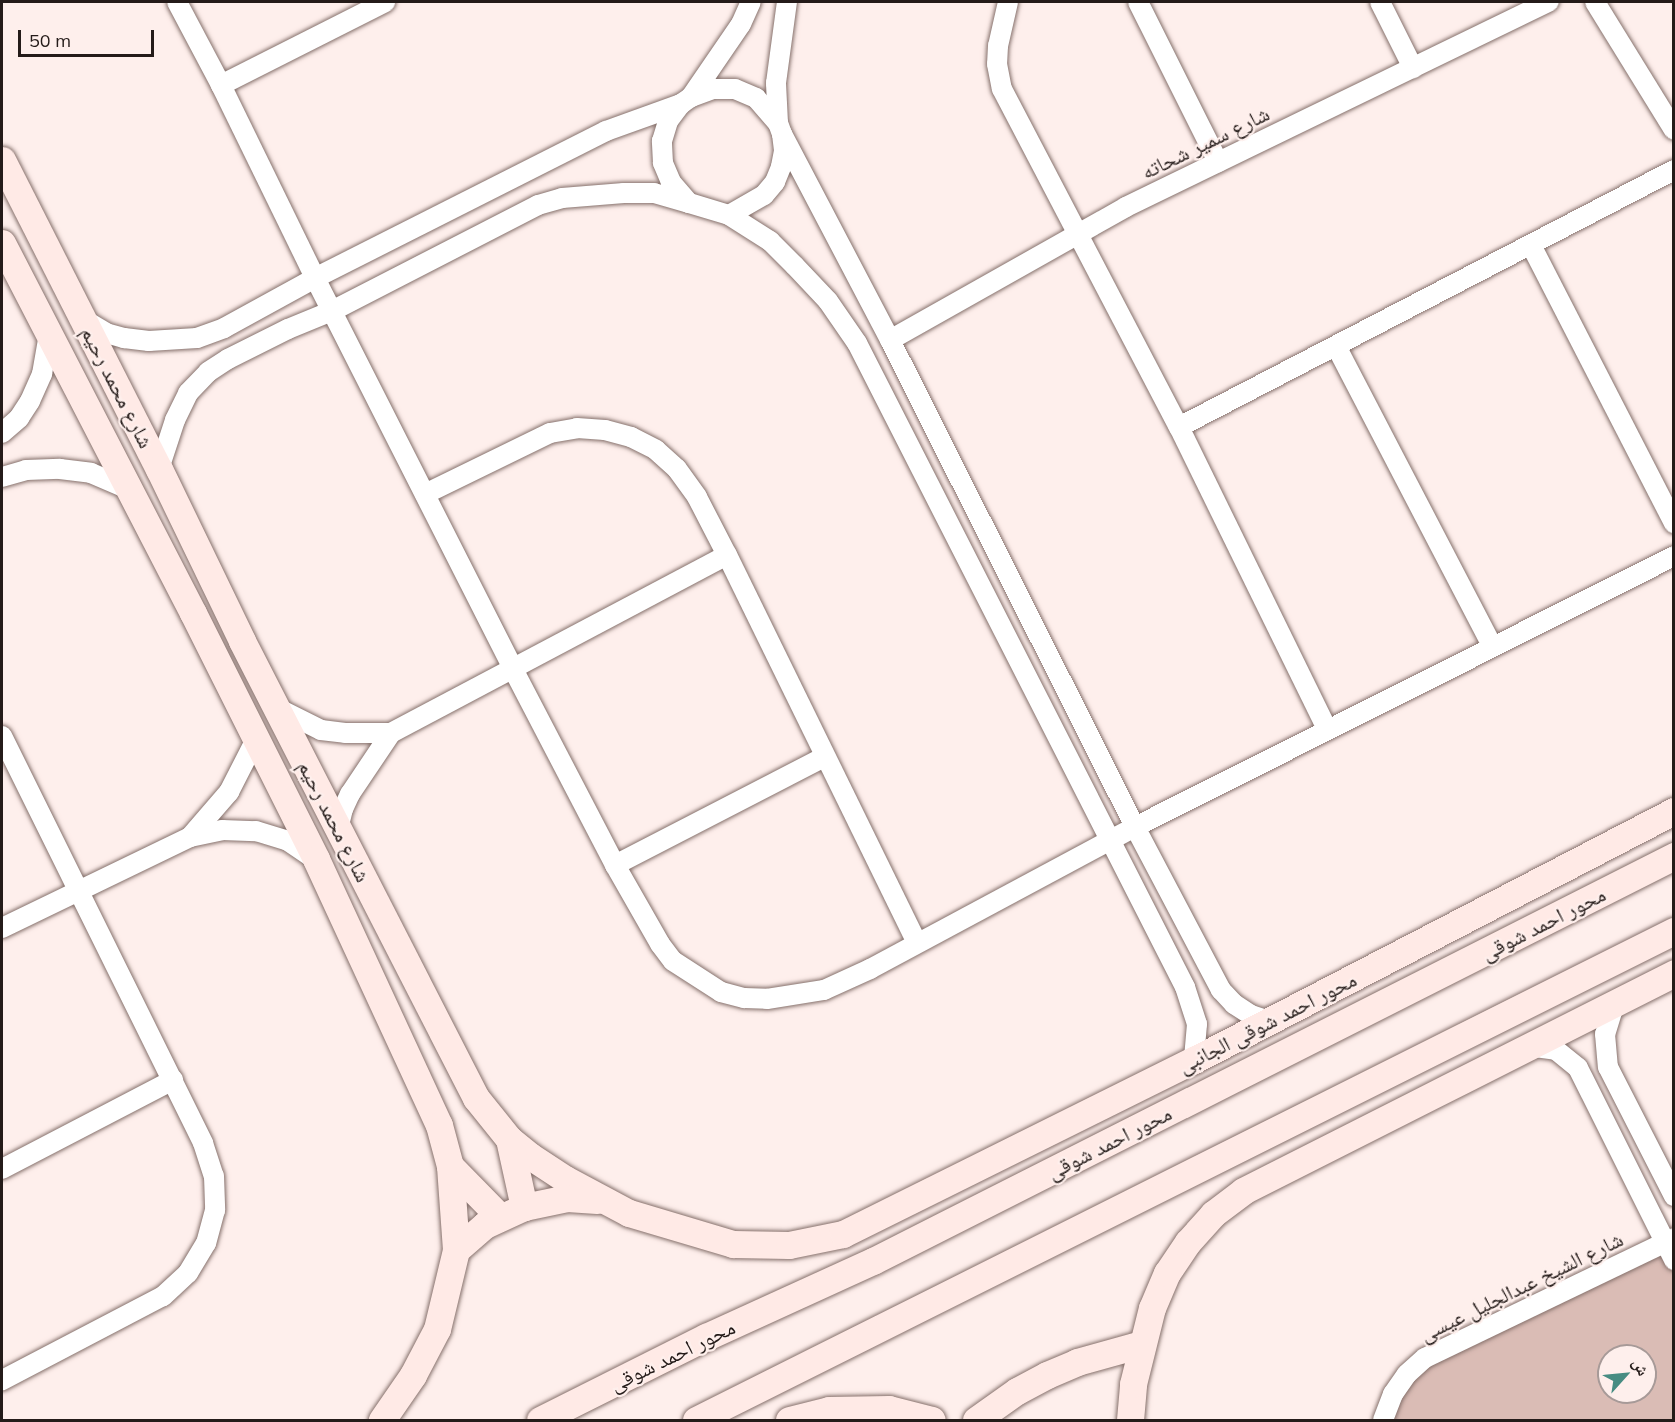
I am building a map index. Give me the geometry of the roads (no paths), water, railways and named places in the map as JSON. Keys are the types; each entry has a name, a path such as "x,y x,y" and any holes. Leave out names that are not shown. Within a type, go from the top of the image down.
{"street":[{"path":"177,2 221,85 315,278 513,669 615,865 660,945 673,961 721,992 744,998 767,999 825,990 1135,827 1492,646 1569,611 1674,556"},
{"path":"221,85 385,2"},
{"path":"689,203 671,182 663,163 662,141 668,121 741,24 751,2"},
{"path":"729,215 764,195 775,182 781,167 784,150 776,83 787,2"},
{"path":"1008,2 998,46 997,64 1002,89 1179,427 1327,729"},
{"path":"1138,2 1218,162"},
{"path":"1380,2 1413,68"},
{"name":"شارع سمير شحاته","path":"890,340 1126,207 1549,2"},
{"path":"1595,2 1674,130"},
{"path":"83,319 106,333 124,338 149,341 197,339 224,328 315,278 606,131 712,89 735,89 756,98 780,129 890,340 1135,827 1221,990 1234,1004 1251,1015 1270,1021"},
{"path":"1179,427 1674,170"},
{"name":"شارع محمد رحيم","path":"5,177 83,319 159,469 220,597 476,1098 509,1139 556,1174 610,1204 670,1227 734,1244 789,1245 821,1240 858,1228"},
{"path":"159,469 172,428 188,393 208,372 288,329 332,311 538,205 562,198 654,193 729,215 770,241 828,301 857,343 1194,1006 1197,1033 1194,1060"},
{"name":"شارع محمد رحيم","path":"2,243 193,613 316,859 439,1125 450,1166 456,1250 437,1329 413,1375 382,1420"},
{"path":"1531,245 1674,523"},
{"path":"2,434 19,418 30,401 42,375 49,336"},
{"path":"1336,346 1492,646"},
{"path":"425,495 550,434 577,428 605,430 639,441 656,450 677,468 697,497 727,555 824,757 917,942"},
{"path":"2,477 26,470 60,469 91,473 128,489"},
{"path":"279,709 321,730 345,733 390,733 727,555"},
{"path":"193,613 220,597"},
{"path":"338,829 350,794 390,733"},
{"path":"2,736 203,1143 214,1176 215,1210 206,1243 188,1273 163,1296 2,1380"},
{"path":"190,837 229,792 256,739"},
{"path":"615,865 824,757"},
{"name":"محور احمد شوقى الجانبى","path":"858,1228 1194,1060 1674,812"},
{"path":"2,928 190,837 222,830 256,831 288,841 316,859"},
{"name":"محور احمد شوقى","path":"540,1420 706,1337 873,1261 1674,856"},
{"path":"696,1420 1674,931"},
{"path":"1130,1420 1133,1384 1152,1308 1167,1273 1188,1242 1213,1214 1243,1191 1674,973"},
{"path":"1615,1002 1605,1034 1608,1067 1674,1196"},
{"path":"1528,1046 1556,1050 1578,1068 1669,1240 1674,1260"},
{"path":"2,1169 173,1080"},
{"path":"1270,1133 1287,1168"},
{"path":"509,1139 524,1207"},
{"path":"450,1166 499,1216"},
{"path":"456,1250 499,1216 524,1207 567,1198 590,1198 610,1204"},
{"path":"858,1228 873,1261"},
{"name":"شارع الشيخ عبدالجليل عيسى","path":"1383,1420 1393,1394 1407,1374 1425,1358 1669,1240"},
{"path":"976,1420 1017,1391 1047,1375 1077,1362 1142,1344"},
{"path":"764,1386 781,1420"},
{"path":"789,1420 829,1410 889,1409 932,1420"}]}
